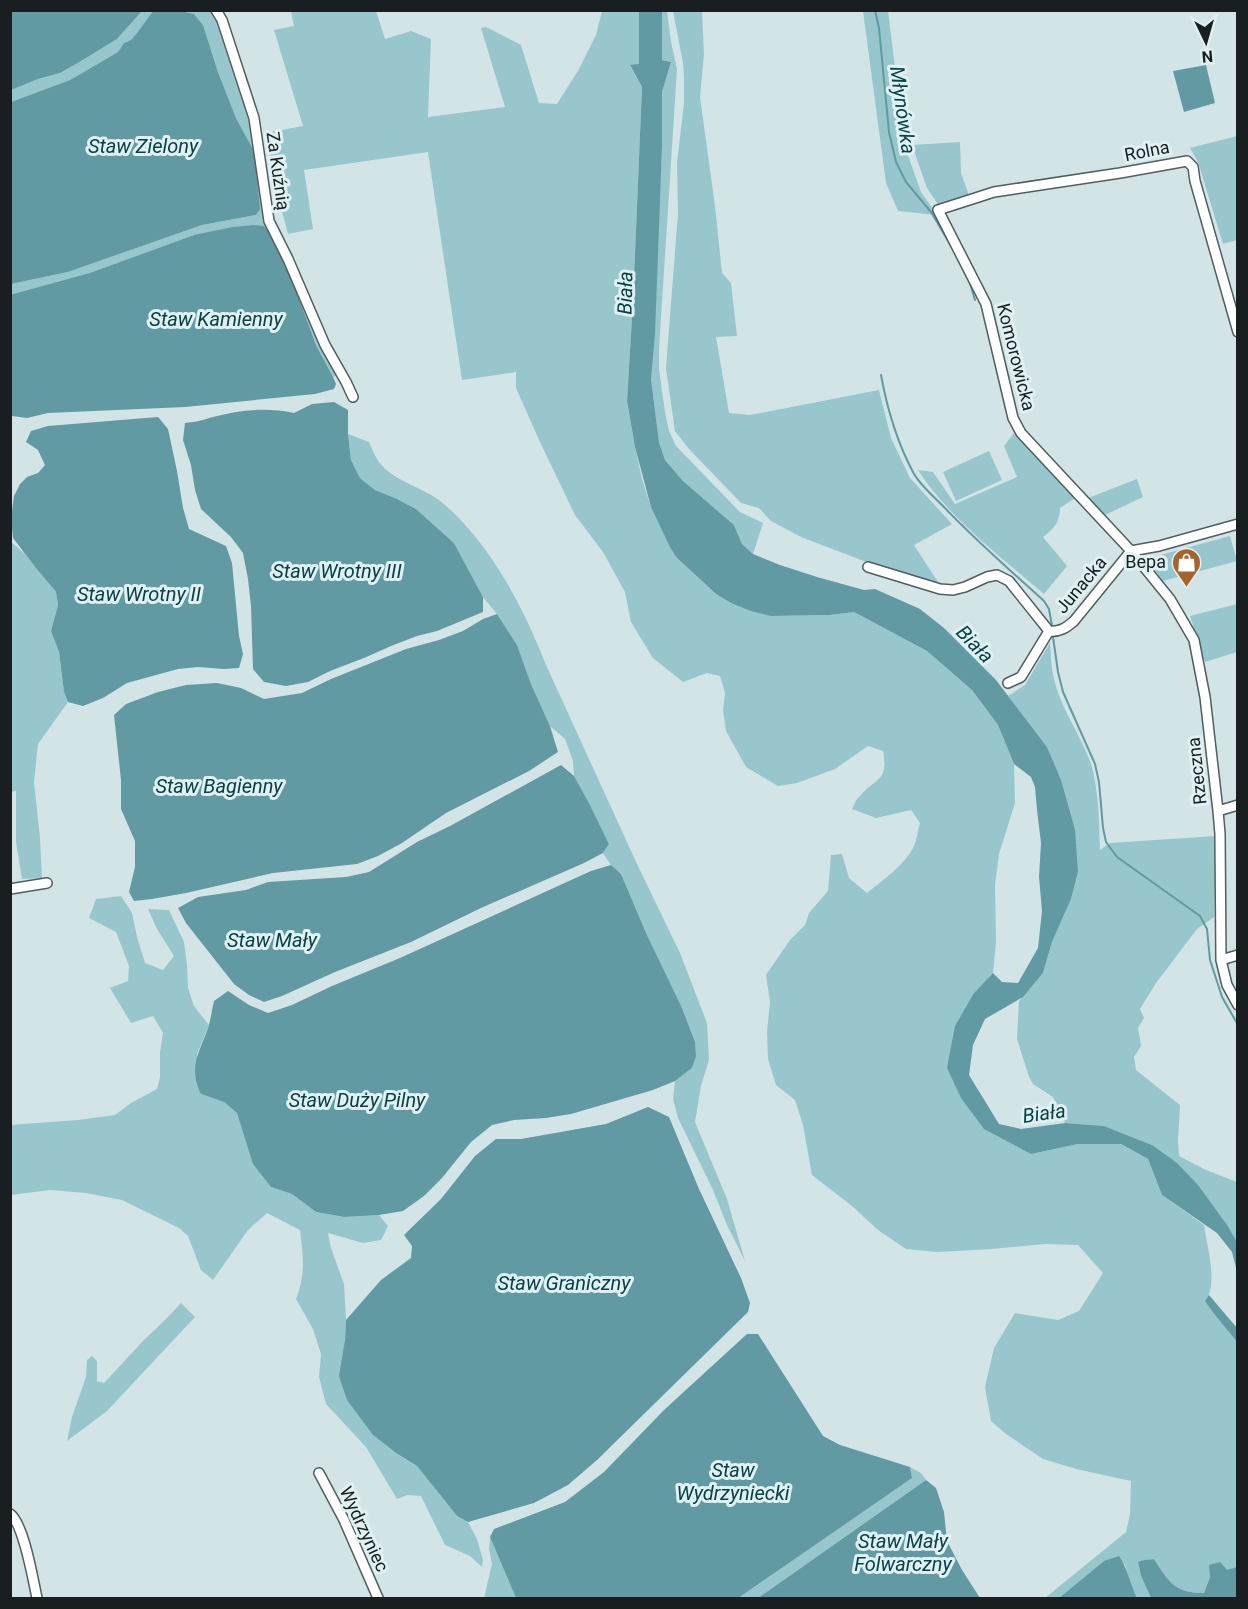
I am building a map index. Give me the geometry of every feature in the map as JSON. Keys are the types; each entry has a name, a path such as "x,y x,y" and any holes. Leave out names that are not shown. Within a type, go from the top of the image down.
{"street":[{"name":"Za Kuźnią","path":"216,10 222,20 254,118 269,221 325,345 353,397"},
{"name":"Rolna","path":"938,210 994,192 1187,161 1193,167 1238,332"},
{"name":"Komorowicka","path":"938,210 986,304 1013,418 1021,434 1131,551"},
{"name":"Junacka","path":"868,567 940,589 953,590 997,575 1010,581 1048,631 1057,632 1065,629 1074,621 1131,551 1159,546 1238,524"},
{"name":"Rzeczna","path":"1131,551 1170,599 1194,640 1205,697 1220,834 1221,960 1227,985 1238,1005"},
{"name":"Junacka","path":"1008,683 1021,678 1048,631"},
{"path":"1218,811 1238,806"},
{"path":"10,889 47,883"},
{"path":"1221,960 1238,955"},
{"name":"Wydrzyniec","path":"319,1473 344,1520 378,1599"},
{"path":"12,1518 21,1532 37,1599"}],"shaded area":[{"path":"142,11 153,11 137,33 131,40 124,43 118,52 70,80 11,102 10,90 60,73 78,63 117,39"},
{"path":"181,11 213,11 218,20 249,108 263,208 339,375 333,377 316,345 286,267 194,235 102,269 11,368 11,284 68,272 202,225 256,215 259,209 254,151 236,118 203,25 194,14"},
{"path":"291,11 376,11 385,39 411,31 431,39 428,117 505,107 481,28 486,27 521,45 539,103 557,104 579,69 596,35 602,11 639,11 639,65 630,66 642,87 627,401 642,479 651,507 676,557 716,594 731,603 771,616 830,615 854,612 927,651 972,690 998,725 1014,764 1015,803 999,854 995,885 996,942 993,973 974,993 961,1098 1031,1154 1078,1144 1121,1144 1148,1159 1162,1195 1204,1225 1211,1274 1211,1284 1206,1301 1237,1342 1238,1567 1210,1577 1204,1593 1185,1591 1173,1585 1154,1559 1138,1563 1151,1598 1137,1598 1131,1587 1125,1564 1104,1561 1059,1598 1045,1598 1126,1532 1130,1514 1131,1481 1043,1459 991,1421 985,1387 994,1348 1015,1313 1058,1320 1079,1311 1103,1273 1078,1245 1045,1244 937,1252 906,1249 878,1230 812,1175 803,1125 795,1100 776,1085 768,1059 767,1032 770,1002 766,975 790,940 805,925 809,913 828,891 831,855 842,854 849,878 867,893 899,866 915,843 920,823 911,810 876,818 852,809 859,797 882,774 883,751 868,746 835,769 797,783 778,786 746,767 726,731 723,710 725,693 720,676 707,673 683,682 653,658 631,622 625,592 603,552 575,515 539,440 516,388 516,372 462,380 428,152 304,170 313,229 288,234 273,177 266,133 303,126 274,30 294,26"},
{"path":"662,11 667,11 677,69 659,349 659,369 665,412 669,431 676,446 740,512 763,523 753,554 742,544 734,525 683,481 665,460 659,442 651,379 662,147 662,92 671,62 662,60"},
{"path":"673,11 702,11 704,54 700,97 722,273 731,283 737,336 716,337 729,413 750,415 879,390 891,438 910,478 952,524 914,545 940,585 869,563 801,537 771,521 759,508 741,503 689,449 675,431 666,368 678,213 677,163 684,103 684,76"},
{"path":"863,11 888,11 905,147 921,192 937,215 898,211 886,183"},
{"path":"1237,136 1237,240 1223,244 1198,162 1190,148"},
{"path":"960,142 961,173 969,195 939,206 927,188 912,145"},
{"path":"1014,433 1075,498 1060,508 1056,525 1043,537 1067,566 1044,594 960,520 944,504 918,470 933,472 955,504 1017,477 1004,446"},
{"path":"348,434 369,442 378,460 393,475 436,498 461,520 477,538 504,578 527,622 680,953 707,1023 709,1060 701,1086 695,1122 727,1199 745,1261 678,1118 673,1099 675,1081 692,1068 696,1057 670,984 621,874 603,853 609,844 574,776 573,761 565,739 550,726 517,645 483,597 454,543 416,509 375,490 360,478 351,460"},
{"path":"989,451 1002,480 956,501 943,472"},
{"path":"1137,479 1143,497 1105,515 1088,498"},
{"path":"1230,536 1237,561 1163,581 1146,559"},
{"path":"10,541 24,553 56,592 58,605 51,631 59,652 64,692 68,702 38,744 34,782 42,878 22,879 16,842 16,791 10,792"},
{"path":"1237,604 1237,652 1205,662 1190,616"},
{"path":"1050,643 1052,670 1057,690 1087,753 1094,774 1100,850 1110,843 1216,836 1214,917 1197,929 1156,983 1140,1009 1144,1018 1138,1028 1141,1046 1134,1057 1136,1070 1180,1105 1179,1156 1237,1182 1237,1242 1226,1225 1152,1145 1104,1126 1065,1123 1053,1097 1033,1084 1029,1077 1017,1039 1019,1001 1043,973 1052,942 1071,899 1078,872 1047,747 1008,696 1025,685"},
{"path":"121,896 132,913 145,963 163,970 174,956 157,929 148,909 169,910 184,942 188,988 194,1006 209,1025 197,1054 201,1094 224,1102 237,1113 245,1136 271,1187 292,1194 316,1212 344,1217 379,1215 388,1226 381,1240 363,1243 328,1233 344,1284 345,1340 373,1435 417,1466 457,1516 468,1522 477,1539 483,1560 482,1567 470,1556 445,1545 421,1496 407,1495 397,1499 366,1447 326,1404 319,1377 321,1354 313,1329 296,1299 303,1257 300,1230 267,1213 248,1230 213,1280 201,1270 188,1236 179,1228 122,1200 86,1193 50,1190 11,1195 10,1125 115,1115 157,1089 163,1033 153,1016 131,1023 110,988 128,981 129,966 116,932 89,918 96,899"},
{"path":"181,1303 195,1317 107,1411 67,1441 72,1417 86,1377 87,1360 92,1356 97,1361 97,1381 104,1383"},
{"path":"910,1467 921,1473 926,1480 758,1598 735,1598 912,1478"},
{"path":"490,1537 516,1598 484,1598 492,1564 489,1549"}],"water":[{"path":"11,10 142,11 117,39 78,63 60,73 11,90"},
{"name":"Staw Zielony","path":"153,11 181,11 194,14 203,25 236,118 254,151 260,209 256,215 202,225 68,272 11,284 11,102 70,80 118,52 124,43 131,40 137,33"},
{"path":"639,11 662,11 662,60 671,62 662,92 655,334 651,379 659,442 665,460 683,481 734,525 742,544 753,554 817,577 864,590 875,589 920,609 944,628 996,680 1047,747 1061,780 1075,830 1078,872 1071,899 1052,942 1043,973 1023,997 985,1019 973,1045 969,1075 999,1124 1021,1129 1065,1123 1104,1126 1152,1145 1177,1163 1198,1185 1237,1242 1237,1272 1232,1252 1217,1233 1162,1195 1148,1159 1121,1144 1078,1144 1031,1154 984,1129 961,1098 947,1068 955,1026 974,993 993,973 1002,982 1018,983 1038,948 1042,911 1039,877 1041,843 1035,787 1031,777 1014,764 998,725 972,690 927,651 854,612 830,615 771,616 731,603 716,594 676,557 651,507 635,447 627,401 642,87 630,65 639,64"},
{"path":"1206,65 1215,103 1184,112 1173,71"},
{"name":"Staw Kamienny","path":"254,225 264,226 270,234 293,282 316,345 336,384 334,389 315,394 185,407 48,413 27,418 10,415 10,295 90,273 194,235"},
{"name":"Staw Wrotny III","path":"334,402 348,410 351,460 360,478 375,490 416,509 454,543 483,597 483,612 437,631 391,646 308,682 286,686 264,682 253,669 251,606 243,553 231,537 201,509 183,440 185,423 253,410 294,413 312,404"},
{"name":"Staw Wrotny II","path":"158,417 168,429 189,529 226,546 232,563 239,636 243,654 239,668 178,669 127,683 103,698 83,706 68,702 64,692 59,652 51,631 58,605 56,592 13,538 11,518 14,496 20,484 27,477 38,473 45,465 38,450 26,442 31,431 48,426"},
{"name":"Staw Bagienny","path":"497,614 517,645 550,726 558,752 529,771 446,813 402,843 357,864 273,873 186,893 134,901 129,892 135,867 135,841 121,809 121,780 114,715 126,704 186,685 217,683 241,688 264,699 302,693 406,649 463,631"},
{"name":"Staw Mały","path":"561,765 574,776 609,844 603,853 411,942 282,996 264,1002 234,984 186,923 178,908 198,897 246,890 268,882 346,877 369,872 417,842"},
{"name":"Staw Duży Pilny","path":"611,865 621,874 695,1042 696,1057 692,1068 675,1081 653,1090 571,1114 514,1120 492,1125 471,1142 424,1196 403,1211 344,1217 316,1212 292,1194 271,1187 253,1164 237,1113 224,1102 201,1094 195,1075 197,1058 209,1025 214,1001 228,991 249,1005 268,1013 292,1005 400,958 591,871"},
{"name":"Staw Graniczny","path":"648,1107 669,1117 699,1189 741,1278 750,1303 748,1312 597,1460 568,1485 534,1503 468,1522 457,1516 417,1466 373,1435 347,1400 339,1376 346,1320 381,1280 411,1258 412,1246 404,1235 441,1199 475,1156 496,1139 521,1139 606,1124"},
{"path":"1209,1295 1237,1328 1237,1342 1205,1301"},
{"name":"Staw Wydrzyniecki","path":"747,1334 758,1334 823,1436 840,1445 910,1467 912,1478 738,1598 516,1598 490,1537 494,1529 565,1502 604,1472 664,1410"},
{"name":"Staw Mały Folwarczny","path":"926,1480 936,1488 944,1512 947,1541 980,1598 758,1598"},
{"path":"1119,1556 1137,1598 1059,1598 1104,1561"},
{"path":"1154,1559 1173,1585 1186,1591 1204,1593 1210,1577 1209,1565 1220,1562 1227,1570 1237,1567 1237,1598 1151,1598 1141,1576 1138,1562"}],"waterway":[{"name":"Młynówka","path":"875,10 879,28 889,132 896,162 906,182 931,212 954,251"},
{"name":"Młynówka","path":"969,280 975,300"},
{"path":"881,375 893,425 907,461 916,476 926,490 1044,601 1049,609 1052,626"},
{"path":"1053,637 1063,692 1095,764 1106,842 1117,857 1200,916 1207,929 1210,960 1222,997 1238,1025"}],"place":[{"name":"Bepa","path":"1187,588"}],"water label":[{"name":"Biała","path":"625,293"},
{"name":"Biała","path":"975,644"},
{"name":"Biała","path":"1044,1113"}]}
